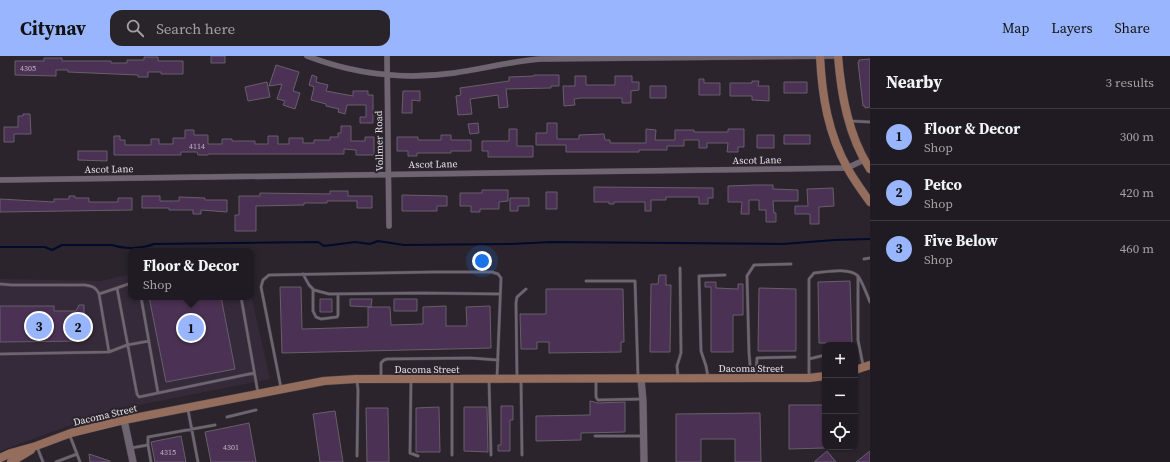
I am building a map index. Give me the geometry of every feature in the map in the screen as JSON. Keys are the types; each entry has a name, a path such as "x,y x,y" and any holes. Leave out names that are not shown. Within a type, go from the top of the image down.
{"main road":[{"path":"820,56 822,89 827,117 836,144 847,168 870,202"},
{"path":"838,56 841,88 849,121 864,160 870,169"},
{"name":"Dacoma Street","path":"0,458 69,433 124,420 324,381 356,379 640,379 809,378 822,376"},
{"name":"Dacoma Street","path":"12,462 36,446"}],"street":[{"path":"307,56 357,71 387,75 427,76 454,73 518,60 838,56"},
{"name":"Vollmer Road","path":"387,56 389,226"},
{"name":"Ascot Lane","path":"0,180 847,168 864,160"},
{"path":"640,379 643,399 644,462"},
{"path":"124,420 133,462"}],"lane":[{"path":"849,121 870,122"},
{"path":"864,259 870,258"},
{"path":"754,378 749,352 747,276 754,265 791,264"},
{"path":"678,378 677,366 681,353 680,268"},
{"path":"809,378 809,279 814,273 844,270 858,276 870,302"},
{"path":"281,390 261,286 263,280 269,275 492,272 498,274 501,278 498,360 493,379 491,455"},
{"path":"303,274 313,289 329,294 500,294"},
{"path":"708,378 706,366 700,351 699,276 725,275"},
{"path":"858,276 858,340 863,367"},
{"path":"586,280 635,281 640,379"},
{"path":"0,284 85,285 94,287 97,289 99,294 109,352"},
{"path":"99,294 128,285"},
{"path":"116,288 137,394 139,397 254,373"},
{"path":"313,289 313,312 316,317 321,319 337,317 338,294"},
{"path":"522,455 516,303 517,297 526,289"},
{"path":"142,300 158,393"},
{"path":"242,300 258,394"},
{"path":"0,354 109,352 127,345 149,341"},
{"path":"809,358 822,356"},
{"path":"754,378 757,358 795,357"},
{"path":"381,379 381,363 384,360 470,358 498,360"},
{"path":"356,379 358,390 357,456"},
{"path":"411,379 410,453 418,456"},
{"path":"452,379 452,455"},
{"path":"596,379 596,397 598,400 643,399"},
{"path":"187,408 198,462"},
{"path":"227,417 256,410"},
{"path":"151,462 148,437 215,425"},
{"path":"69,433 80,462"},
{"path":"595,436 643,436"},
{"path":"130,448 148,445"},
{"path":"36,446 43,462"},
{"path":"56,462 77,454"}],"shaded area":[{"path":"128,275 128,300 252,300 270,379 109,411 0,451 0,279 101,281"}],"building":[{"path":"211,56 225,56 225,63 211,63"},
{"path":"144,57 158,57 158,61 183,61 183,74 161,74 161,72 148,72 148,77 138,77 138,75 68,72 68,70 56,70 56,76 15,75 15,61 44,61 44,58 62,58 62,61 111,61 111,63 127,63 127,60 144,60"},
{"path":"870,59 870,107 865,108 865,106 863,106 858,62 859,60"},
{"path":"276,65 299,72 293,91 300,93 295,109 283,105 285,101 277,99 282,84 269,86"},
{"path":"312,75 317,77 316,82 328,85 326,91 353,96 353,91 368,91 368,95 373,95 373,123 360,123 360,117 366,117 366,105 347,105 345,114 338,112 339,109 311,100 314,87 309,85"},
{"path":"559,75 559,86 551,86 551,88 506,89 508,107 499,108 498,95 470,99 472,114 458,115 456,96 461,95 460,88 509,81 509,77"},
{"path":"575,76 586,76 586,85 615,85 615,76 632,76 632,82 639,82 639,90 631,91 631,103 622,103 622,98 581,98 574,99 575,105 564,106 563,86 575,86"},
{"path":"699,79 704,79 704,83 720,83 720,95 699,95"},
{"path":"752,81 759,81 758,86 769,86 769,101 752,100 752,96 730,96 730,83 752,83"},
{"path":"267,82 270,97 248,101 245,87"},
{"path":"784,82 807,82 807,93 784,93"},
{"path":"650,86 666,86 666,98 650,98"},
{"path":"403,91 420,91 420,101 412,100 412,113 402,113"},
{"path":"23,114 30,114 31,134 14,134 14,142 4,142 4,127 18,127 18,116 23,116"},
{"path":"478,123 479,133 470,134 468,124"},
{"path":"547,123 557,123 557,139 579,139 579,135 604,134 605,140 610,140 610,143 646,143 646,129 656,130 655,140 675,140 675,130 694,130 694,132 728,132 728,129 744,129 744,147 738,147 738,152 727,152 728,143 707,143 707,148 699,148 699,140 684,140 684,146 667,146 667,150 639,150 639,152 566,152 566,145 536,145 536,133 547,133"},
{"path":"341,126 351,126 351,141 365,141 365,137 374,137 374,155 356,155 356,150 344,149 344,154 198,155 197,152 181,152 181,155 114,155 114,136 120,136 120,140 125,140 125,145 151,145 151,139 159,139 159,144 173,144 173,138 185,138 185,130 194,130 194,135 208,135 208,144 222,144 222,139 232,139 232,141 255,141 255,144 268,144 268,136 278,136 278,144 289,144 289,138 303,138 303,143 314,143 314,140 330,140 330,137 338,137 338,133 341,133"},
{"path":"509,129 517,129 517,146 533,146 533,157 488,157 488,151 482,151 482,141 509,141"},
{"path":"441,135 451,135 451,140 471,140 471,151 451,151 451,153 417,153 417,156 408,156 408,151 397,151 397,137 418,137 418,140 441,140"},
{"path":"757,135 774,135 774,148 757,148"},
{"path":"784,135 810,135 810,144 784,144"},
{"path":"78,151 107,151 107,161 78,160"},
{"path":"773,185 773,189 798,190 798,201 773,201 774,213 776,213 776,222 766,222 766,210 759,210 759,200 749,200 749,214 741,214 742,202 728,202 728,186"},
{"path":"594,187 713,188 713,198 708,198 708,204 699,204 699,197 666,197 666,200 651,200 651,211 645,211 645,202 614,202 614,204 609,204 609,202 594,202"},
{"path":"833,188 834,206 819,207 819,224 810,224 810,214 795,214 795,206 808,206 807,189"},
{"path":"482,190 508,190 508,201 499,202 499,209 480,209 480,212 471,212 471,206 460,206 460,193 482,193"},
{"path":"330,191 348,191 348,196 372,196 372,208 357,208 357,201 327,201 327,203 304,203 304,205 256,206 256,231 235,231 235,215 239,215 239,196 260,196 260,193 330,194"},
{"path":"546,192 557,192 557,209 546,209"},
{"path":"402,195 447,196 447,206 437,206 437,211 402,211"},
{"path":"69,196 75,196 75,198 89,198 89,202 118,202 118,198 132,198 132,210 0,212 0,199 54,202 54,199 69,199"},
{"path":"142,196 160,196 160,201 179,201 179,197 205,198 205,200 227,200 227,212 201,210 201,214 193,214 193,210 142,208"},
{"path":"510,198 529,198 529,206 518,206 518,211 510,211"},
{"path":"659,275 666,275 666,285 671,285 670,352 650,352 651,284 658,284"},
{"path":"850,281 852,342 819,343 818,282"},
{"path":"705,282 716,282 716,288 738,289 738,284 743,284 743,315 733,315 733,352 711,352 711,287 705,287"},
{"path":"280,287 301,287 302,329 368,327 368,307 390,307 391,325 423,324 423,307 446,306 446,326 467,326 466,307 490,306 491,348 282,353"},
{"path":"759,288 796,289 796,351 758,351"},
{"path":"546,289 623,289 624,342 621,342 621,352 549,353 549,342 537,342 537,349 521,349 520,314 546,314"},
{"path":"320,299 332,299 332,312 320,312"},
{"path":"350,299 372,299 371,307 350,306"},
{"path":"394,299 417,299 417,311 394,311"},
{"path":"150,300 222,300 235,369 166,382"},
{"path":"79,305 84,305 84,341 0,342 0,306 54,306 54,311 76,311"},
{"path":"590,401 598,403 625,402 625,432 581,433 581,440 536,441 536,416 590,415"},
{"path":"789,405 822,405 822,448 789,449"},
{"path":"501,406 513,406 513,420 510,420 510,451 498,451 498,445 501,445"},
{"path":"439,407 440,452 416,452 416,408"},
{"path":"464,407 487,407 488,452 464,451"},
{"path":"366,408 388,408 389,462 367,462"},
{"path":"335,411 343,462 320,462 313,414"},
{"path":"760,413 761,462 735,462 735,439 701,439 701,462 676,462 676,414"},
{"path":"249,423 256,462 211,462 205,432"},
{"path":"181,436 186,462 155,462 151,442"},
{"path":"827,451 836,462 814,462"},
{"path":"870,451 870,462 856,462"},
{"path":"89,454 110,461 110,462 90,462"}],"waterway":[{"path":"0,247 45,247 52,250 62,245 112,245 133,248 154,244 318,242 324,246 355,242 370,244 378,241 404,245 551,242 783,244 870,239"}],"place":[{"name":"Five Below","path":"39,326"},
{"name":"Petco","path":"78,327"},
{"name":"Floor & Decor","path":"191,328"}]}
